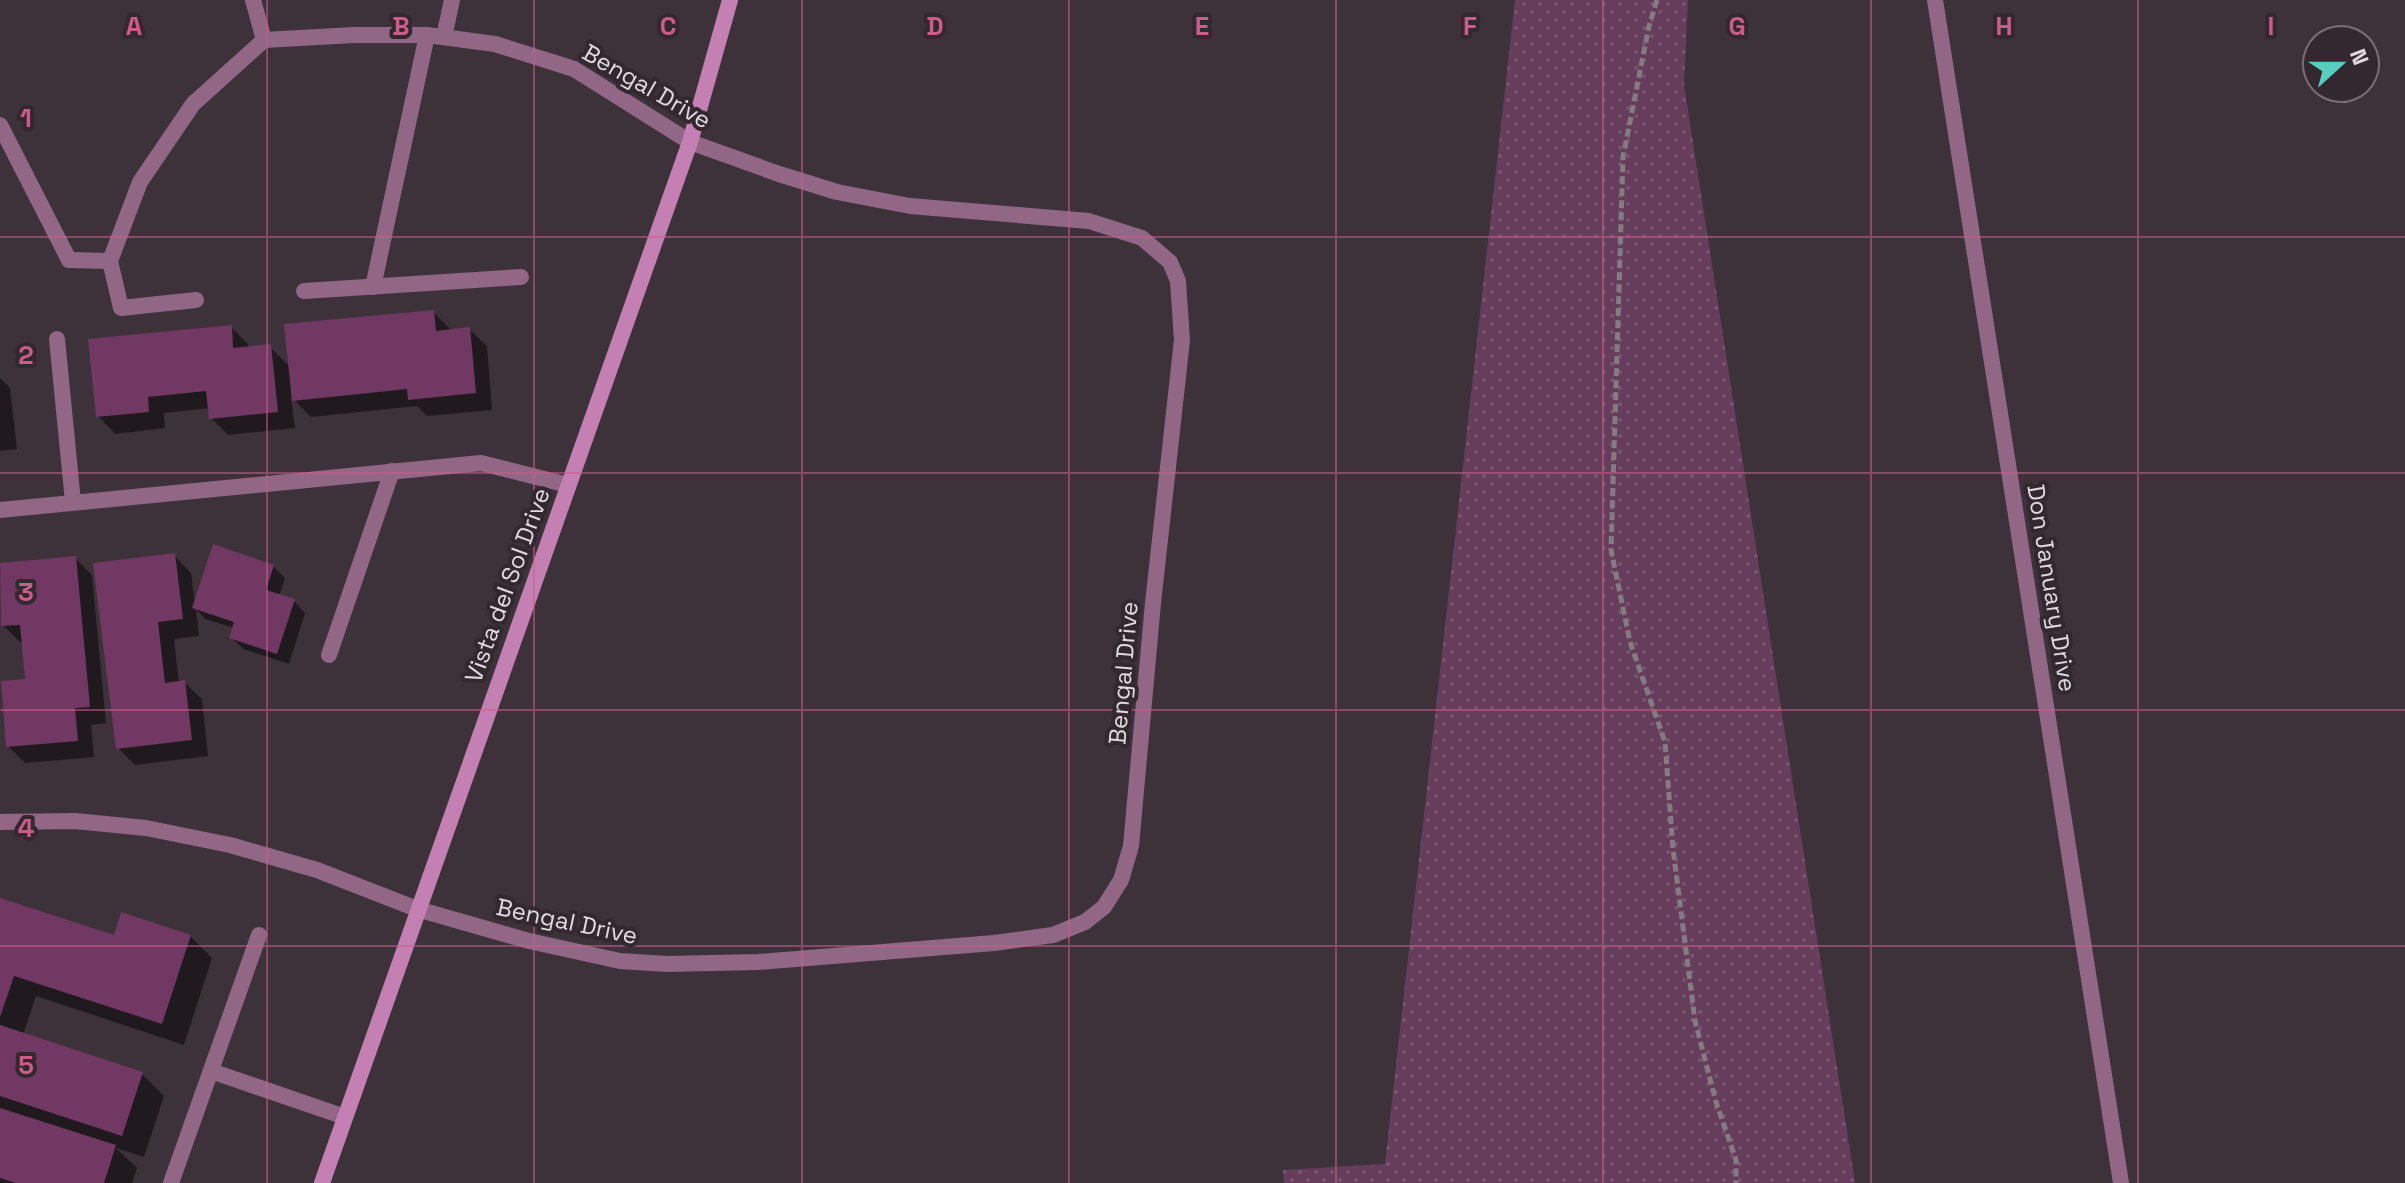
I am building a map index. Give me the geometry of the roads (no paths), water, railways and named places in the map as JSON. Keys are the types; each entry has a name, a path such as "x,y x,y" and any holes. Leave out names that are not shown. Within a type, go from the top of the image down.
{"main road":[{"name":"Vista del Sol Drive","path":"322,1183 690,142 730,0"}],"street":[{"path":"196,300 121,308 110,261 140,182 193,104 264,40 253,0"},
{"path":"373,287 436,36 452,0"},
{"name":"Don January Drive","path":"1935,0 2121,1183"},
{"name":"Bengal Drive","path":"0,822 75,821 146,828 230,845 317,870 417,909 529,941 620,961 667,964 758,962 994,943 1053,935 1085,922 1104,907 1121,880 1131,846 1153,603 1182,340 1178,281 1170,262 1142,238 1089,221 910,206 837,192 779,174 690,142 574,69 495,44 436,36 354,35 264,40"},
{"path":"0,125 69,260 110,261"},
{"path":"304,291 521,277"},
{"path":"57,339 73,502"},
{"path":"0,510 481,463 568,485"},
{"path":"329,655 392,471"},
{"path":"171,1183 259,935"},
{"path":"211,1071 345,1117"}]}
